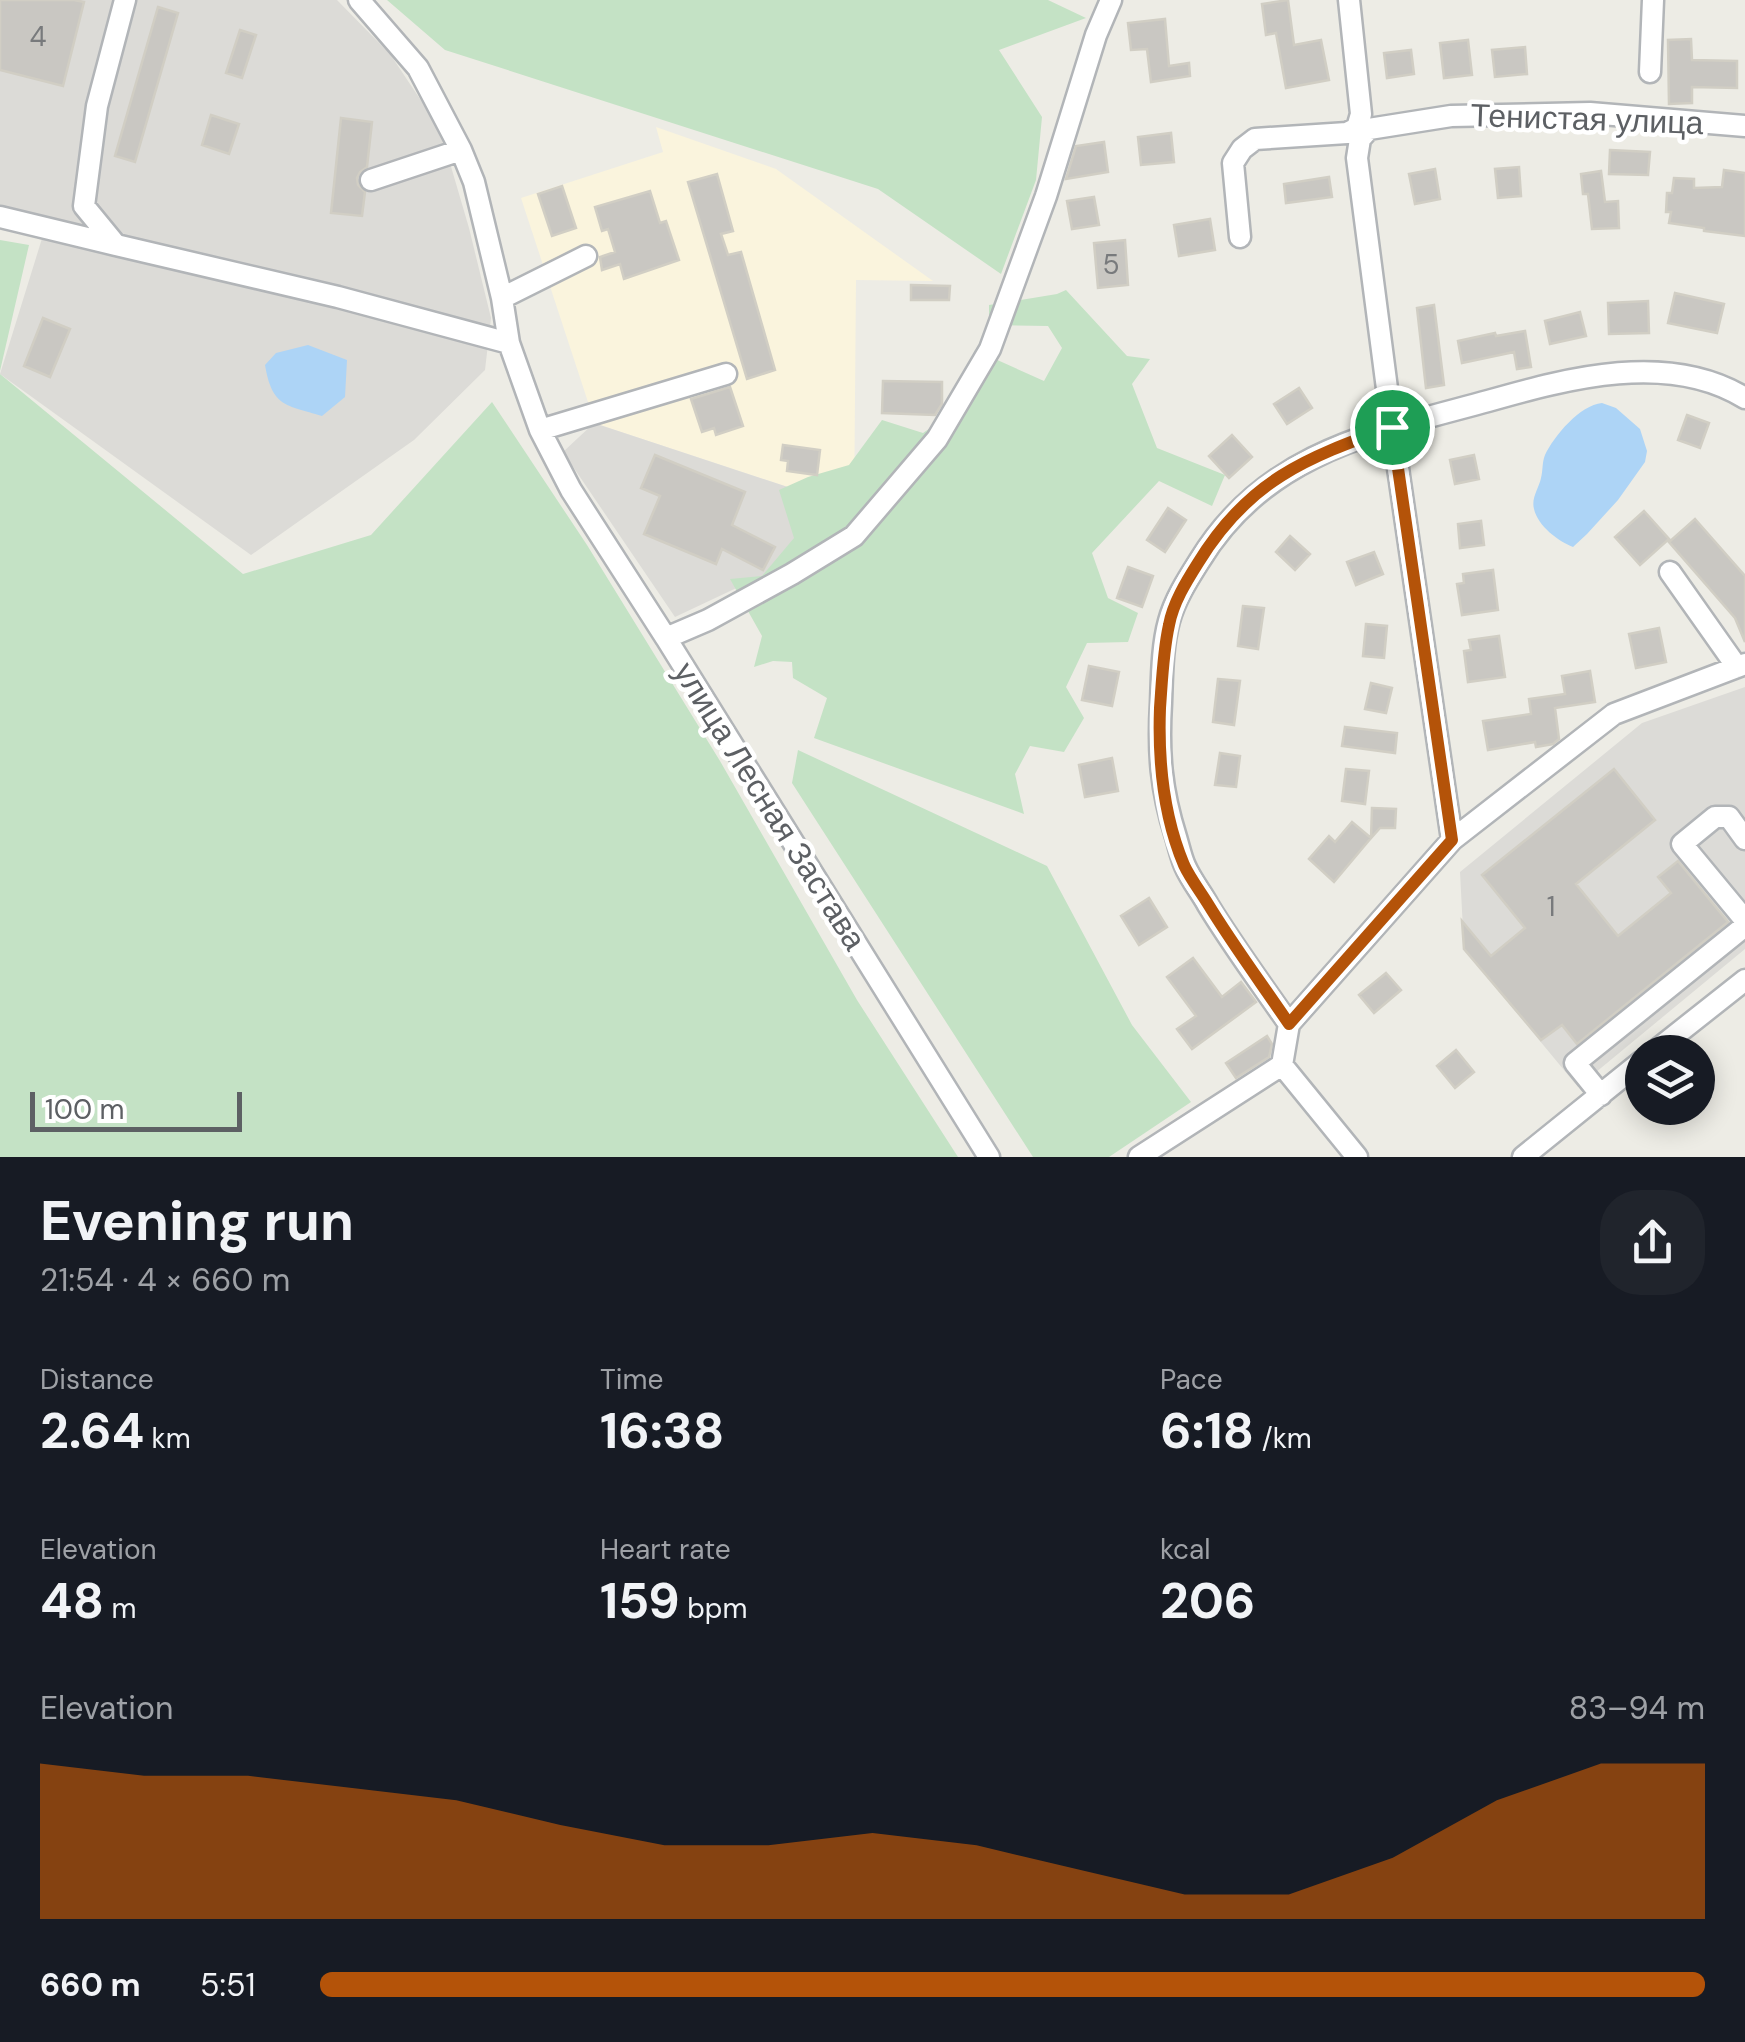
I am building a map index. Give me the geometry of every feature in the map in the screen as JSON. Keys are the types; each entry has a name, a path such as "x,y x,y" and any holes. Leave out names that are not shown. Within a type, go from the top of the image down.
{"street":[{"path":"116,244 84,206 97,106 125,0"},
{"path":"359,0 418,68 461,150 474,182 510,343 540,430 571,490 666,638"},
{"name":"улица Лесная Застава","path":"988,1157 666,638 708,620 854,536 937,439 990,349 1111,0"},
{"path":"1240,237 1233,163 1242,149 1255,139 1347,133 1357,128 1361,114 1349,0"},
{"path":"1650,72 1653,0"},
{"name":"Тенистая улица","path":"1392,427 1358,158 1360,139 1369,129 1451,116 1590,113 1745,126"},
{"path":"371,180 461,150"},
{"path":"0,217 510,343"},
{"path":"502,298 586,256"},
{"path":"1289,1024 1184,866 1164,799 1158,744 1169,622 1184,586 1214,536 1246,501 1285,472 1324,451 1392,427 1559,381 1640,372 1726,386 1745,398"},
{"path":"540,430 726,374"},
{"path":"1392,427 1452,840"},
{"path":"1139,1157 1282,1065 1289,1024 1452,840 1614,714 1741,666 1670,572"},
{"path":"1600,1094 1575,1063 1745,923 1682,844 1715,817 1728,817 1745,839"},
{"path":"1675,1035 1745,980"},
{"path":"1282,1065 1357,1157"},
{"path":"1523,1157 1625,1075"}],"shaded area":[{"path":"0,0 337,0 390,54 440,129 491,318 485,370 414,440 251,555 0,374 44,232 0,222"},
{"path":"656,127 776,169 933,281 856,280 854,516 809,494 600,425 598,404 589,405 521,198 663,152"},
{"path":"594,423 809,494 794,561 675,617 563,452"},
{"path":"1745,687 1745,949 1641,1035 1625,1035 1625,1048 1578,1087 1464,949 1460,872 1642,723"}],"green space":[{"path":"387,0 1048,0 1086,18 999,50 1042,117 1036,180 1001,274 878,189 445,50"},
{"path":"0,240 29,245 0,371"},
{"path":"1066,290 1127,356 1150,359 1132,384 1157,448 1225,475 1212,506 1159,481 1092,553 1108,598 1138,613 1128,642 1087,643 1066,687 1084,718 1064,752 1030,746 1015,774 1024,814 814,738 827,698 793,678 792,662 773,661 754,667 762,636 730,579 762,576 794,538 779,490 849,465 882,420 923,433 945,418 975,350 1044,381 1062,348 1048,326 989,325 989,305"},
{"path":"0,374 243,574 371,535 492,402 587,545 720,761 857,1000 958,1157 0,1157"},
{"path":"798,750 1047,866 1132,1025 1191,1102 1109,1157 1033,1157 792,783"}],"water":[{"path":"308,345 347,360 345,397 322,416 277,397 265,365 276,353"},
{"path":"1602,403 1616,408 1640,429 1647,451 1645,462 1618,500 1573,547 1544,527 1536,515 1534,501 1544,458 1555,439 1577,415"}],"building":[{"path":"0,0 84,2 63,86 0,70"},
{"path":"1288,0 1294,45 1321,40 1329,80 1286,88 1276,33 1266,35 1262,4"},
{"path":"158,7 178,13 135,162 115,156"},
{"path":"1165,19 1169,66 1189,63 1190,76 1151,82 1147,49 1131,50 1128,23"},
{"path":"240,30 256,35 242,78 226,73"},
{"path":"1691,39 1692,60 1737,61 1737,88 1692,87 1692,103 1669,104 1668,40"},
{"path":"1468,40 1472,75 1444,78 1440,43"},
{"path":"1525,47 1527,74 1495,77 1492,50"},
{"path":"1411,50 1414,74 1387,78 1384,53"},
{"path":"211,115 239,124 229,154 202,145"},
{"path":"341,118 372,122 367,167 357,178 365,192 362,216 331,213"},
{"path":"1171,133 1174,162 1141,165 1138,137"},
{"path":"1104,142 1108,172 1066,179 1076,146"},
{"path":"1610,150 1650,152 1648,175 1609,174"},
{"path":"1519,167 1521,196 1498,198 1495,169"},
{"path":"1435,169 1440,199 1415,204 1409,174"},
{"path":"1724,170 1745,173 1745,236 1669,223 1667,193 1672,193 1674,178 1694,179 1694,188 1722,187"},
{"path":"1601,171 1605,202 1618,201 1619,228 1592,229 1581,174"},
{"path":"717,174 733,231 721,234 728,255 741,252 775,370 747,379 688,182"},
{"path":"1329,177 1332,197 1286,203 1284,184"},
{"path":"562,186 576,228 552,236 538,194"},
{"path":"650,191 660,223 666,221 679,260 624,279 620,264 602,270 600,257 615,252 608,229 602,231 595,207"},
{"path":"1094,197 1099,225 1072,229 1067,201"},
{"path":"1210,219 1215,250 1179,256 1174,225"},
{"path":"1125,240 1128,285 1098,288 1094,243"},
{"path":"911,285 950,286 949,300 911,300"},
{"path":"1675,293 1724,304 1717,333 1668,323"},
{"path":"1648,301 1649,333 1609,334 1608,303"},
{"path":"1434,305 1444,385 1426,388 1417,308"},
{"path":"1580,312 1586,336 1550,344 1545,321"},
{"path":"43,318 70,329 50,377 24,366"},
{"path":"1525,331 1531,367 1517,369 1514,352 1462,363 1458,341"},
{"path":"883,381 942,382 942,404 935,415 882,413"},
{"path":"730,387 743,426 716,435 714,428 702,432 691,399"},
{"path":"1299,388 1312,408 1287,424 1274,404"},
{"path":"1687,415 1709,423 1700,448 1678,440"},
{"path":"1232,435 1252,457 1229,478 1209,456"},
{"path":"783,445 820,450 817,475 787,471 788,461 781,460"},
{"path":"655,455 745,492 732,525 775,547 763,570 722,549 716,564 644,534 660,496 641,488"},
{"path":"1474,455 1479,479 1455,484 1450,460"},
{"path":"1168,508 1186,520 1165,552 1147,540"},
{"path":"1644,511 1669,539 1640,565 1615,537"},
{"path":"1695,519 1745,576 1745,642 1735,618 1669,542"},
{"path":"1481,521 1484,545 1460,548 1458,524"},
{"path":"1290,536 1310,554 1295,570 1276,552"},
{"path":"1374,552 1383,574 1356,585 1347,562"},
{"path":"1128,567 1153,576 1142,607 1117,598"},
{"path":"1493,570 1498,610 1462,615 1457,584 1464,583 1463,574"},
{"path":"1243,606 1264,608 1258,649 1238,646"},
{"path":"1366,624 1387,626 1384,658 1363,656"},
{"path":"1659,628 1666,662 1636,668 1629,634"},
{"path":"1499,636 1505,677 1468,682 1464,651 1471,650 1469,640"},
{"path":"1089,666 1119,672 1112,706 1082,700"},
{"path":"1590,671 1595,702 1555,708 1559,739 1553,744 1536,747 1535,742 1488,750 1483,721 1531,714 1529,699 1565,694 1562,676"},
{"path":"1218,679 1240,681 1234,725 1213,722"},
{"path":"1371,683 1392,688 1386,713 1365,709"},
{"path":"1345,727 1397,733 1395,753 1342,746"},
{"path":"1220,753 1240,756 1236,787 1215,785"},
{"path":"1112,758 1118,791 1085,797 1079,765"},
{"path":"1346,769 1369,771 1365,804 1342,801"},
{"path":"1614,769 1655,820 1576,884 1618,936 1671,893 1658,877 1678,861 1728,922 1577,1044 1562,1025 1541,1040 1464,949 1462,921 1491,956 1525,928 1482,875"},
{"path":"1372,808 1396,809 1395,828 1380,828 1371,838"},
{"path":"1352,822 1371,838 1334,882 1309,859 1329,836 1335,842"},
{"path":"1149,898 1167,927 1139,945 1121,916"},
{"path":"1193,958 1222,997 1241,982 1256,1002 1192,1049 1177,1029 1196,1016 1167,977"},
{"path":"1386,973 1401,990 1374,1013 1359,995"},
{"path":"1267,1036 1272,1044 1269,1057 1236,1078 1226,1063"},
{"path":"1456,1050 1474,1072 1455,1088 1437,1066"}],"route":[{"path":"1392,427 1452,840 1289,1024 1184,866 1164,799 1158,744 1169,622 1184,586 1214,536 1246,501 1285,472 1324,451 1392,427"}]}
